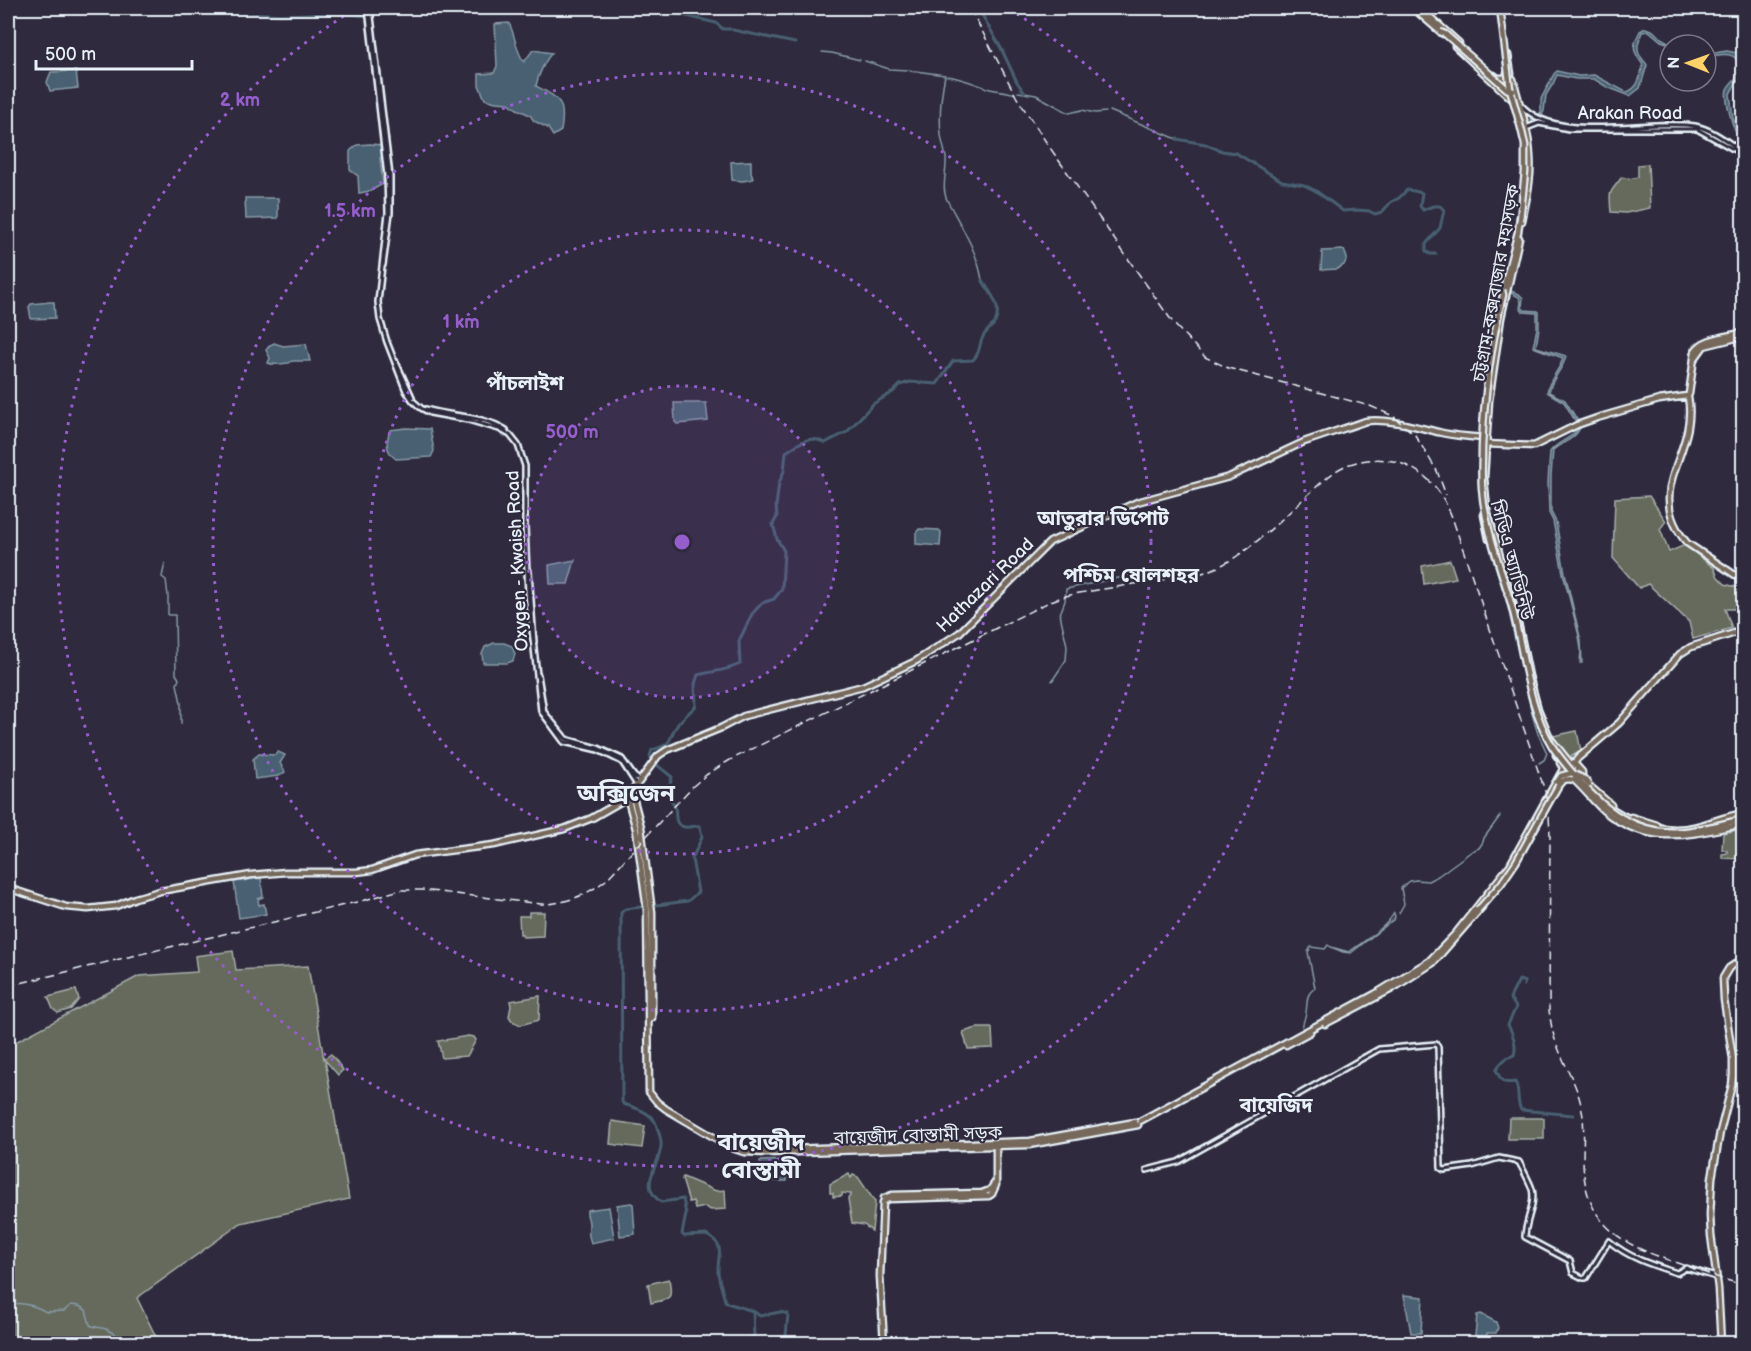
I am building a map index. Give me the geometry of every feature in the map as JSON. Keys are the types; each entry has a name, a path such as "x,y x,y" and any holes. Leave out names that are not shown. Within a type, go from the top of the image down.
{"main road":[{"name":"Oxygen - Kwaish Road","path":"369,8 387,176 388,213 378,291 379,313 387,342 412,401 430,413 499,429 510,435 518,445 525,466 524,517 528,594 541,711 564,742 598,750 622,762 639,783"},
{"name":"Oxygen - Kwaish Road","path":"369,8 390,176 390,213 380,296 381,313 387,337 405,384 419,405 428,410 500,426 512,434 519,443 527,470 528,553 535,654 543,708 567,741 598,748 622,759 639,783"},
{"path":"1413,8 1421,11 1516,100"},
{"path":"1501,8 1512,92 1525,150 1521,223"},
{"path":"1441,30 1497,79 1502,81 1510,77"},
{"path":"1441,30 1512,92"},
{"name":"সিডিএ অ্যাভিনিউ","path":"1510,77 1523,129 1521,223 1502,290 1490,354 1483,441 1484,478 1488,516 1517,618 1539,725 1558,759 1570,774 1607,812 1620,821 1658,834 1685,834 1743,817"},
{"name":"Arakan Road","path":"1516,100 1523,109 1534,116 1558,125 1697,127 1718,137 1743,154"},
{"name":"Arakan Road","path":"1523,129 1539,123 1569,129 1697,129 1743,154"},
{"name":"চট্টগ্রাম-কক্সবাজার মহাসড়ক","path":"1486,400 1521,223"},
{"path":"1502,290 1503,295 1491,356 1482,434 1482,487 1488,525 1514,615 1530,690 1541,724 1556,753 1573,773 1599,802 1613,814 1627,821 1658,831 1687,832 1743,817"},
{"path":"1503,310 1497,326 1486,408 1483,486 1489,524 1515,614 1534,699 1542,723 1564,761 1600,801 1640,825 1678,830 1698,828 1743,817"},
{"path":"1743,334 1708,341 1695,351 1688,396 1686,439 1674,468 1668,500 1680,535 1687,543 1743,580"},
{"path":"1483,441 1534,446 1597,418 1659,400 1688,396"},
{"name":"Hathazari Road","path":"630,797 662,753 721,728 737,718 863,686 916,661 959,633 1048,544 1128,506 1229,477 1304,442 1366,421 1377,420 1411,425 1483,441"},
{"name":"Hathazari Road","path":"630,797 663,755 673,750 742,718 863,688 928,656 961,634 1053,543 1095,526 1129,508 1230,478 1302,445 1372,423 1483,441"},
{"path":"1570,774 1569,761 1608,730 1681,650 1688,645 1743,628"},
{"path":"1582,778 1582,772 1574,763 1578,758 1625,716 1683,652 1743,628"},
{"name":"সিডিএ অ্যাভিনিউ","path":"1529,682 1550,738 1596,795 1624,816 1653,826 1677,829 1743,817"},
{"name":"বায়েজীদ বোস্তামী সড়ক","path":"630,797 640,827 649,910 654,1096 733,1146 751,1150 1045,1143 1139,1123 1429,962 1458,932 1513,862 1562,771 1563,767 1558,759"},
{"path":"1478,910 1506,874 1561,776 1568,773 1584,778 1609,804 1621,812 1659,826 1686,827 1743,817"},
{"name":"বায়েজীদ বোস্তামী সড়ক","path":"1458,932 1461,933 1511,873 1563,778 1570,774"},
{"path":"1458,932 1507,875 1561,781 1565,779 1575,780 1603,810 1622,823 1666,836 1691,835 1743,817"},
{"path":"8,888 66,907 102,909 160,891 251,875 372,870 415,855 494,845 564,829 592,818 630,797"},
{"path":"1722,1344 1717,1278 1710,1228 1712,1181 1733,1075 1723,978 1729,968 1743,959"},
{"path":"1722,1344 1720,1284 1712,1227 1713,1196 1722,1132 1734,1076 1734,1056 1725,978 1731,968 1743,959"},
{"path":"1147,1170 1178,1162 1379,1049 1436,1044 1438,1047 1441,1168 1444,1170 1472,1166 1499,1158 1519,1162 1532,1190 1532,1206 1525,1237 1570,1261 1573,1273 1583,1278 1586,1278 1609,1241 1624,1253 1677,1273 1686,1268 1717,1278"},
{"path":"883,1344 880,1276 883,1202 888,1199 989,1196 995,1191 994,1144"},
{"path":"883,1344 878,1275 881,1200 892,1195 982,1193 989,1191 995,1185"}],"green space":[{"path":"1648,164 1650,208 1626,213 1611,212 1610,195 1622,177 1629,179 1638,177 1638,165"},
{"path":"1649,496 1666,521 1660,529 1669,552 1685,545 1714,568 1718,577 1725,584 1741,590 1738,609 1725,609 1732,628 1693,639 1689,622 1648,584 1639,588 1613,558 1615,498"},
{"path":"1450,560 1456,578 1424,584 1422,566"},
{"path":"1577,731 1581,751 1567,759 1553,736"},
{"path":"1743,829 1743,859 1722,858 1722,854 1727,853 1727,850 1722,850 1723,833"},
{"path":"529,912 544,912 543,936 523,937 520,934 519,916 529,916"},
{"path":"233,951 236,970 308,966 324,1059 331,1054 343,1070 338,1075 325,1060 349,1199 241,1223 137,1298 159,1343 8,1344 8,1046 139,976 197,972 195,956"},
{"path":"76,990 79,999 71,1009 58,1013 53,1009 48,997"},
{"path":"540,996 539,1020 520,1025 512,1021 509,1016 510,1001"},
{"path":"977,1028 992,1028 993,1048 968,1049 963,1032"},
{"path":"468,1036 476,1040 467,1056 442,1058 438,1041"},
{"path":"1509,1118 1544,1118 1544,1139 1508,1139"},
{"path":"612,1121 645,1126 642,1148 610,1144"},
{"path":"849,1174 851,1178 853,1175 858,1177 875,1202 872,1231 864,1225 852,1223 848,1199 851,1194 842,1193 842,1196 833,1197 833,1193 830,1193 830,1184"},
{"path":"683,1177 716,1191 725,1190 726,1209 711,1210 705,1207 695,1209 693,1201 689,1202"},
{"path":"669,1279 671,1291 669,1297 651,1303 648,1284"}],"water":[{"path":"509,23 524,62 533,50 552,53 542,68 536,86 556,98 562,107 561,131 553,136 548,128 509,103 485,99 479,85 479,74 494,73 497,66 495,24"},
{"path":"1645,28 1652,30 1658,35 1658,38 1649,31 1642,32 1638,51 1647,65 1640,88 1630,96 1594,79 1576,79 1557,75 1546,95 1541,117 1529,124 1528,121 1541,112 1541,99 1557,71 1579,76 1594,75 1626,92 1634,88 1643,65 1634,49 1640,31"},
{"path":"1718,52 1737,53 1743,66 1743,71 1730,94 1733,118 1738,129 1743,130 1743,133 1736,132 1726,93 1729,85 1739,74 1738,61 1730,55 1718,55"},
{"path":"76,71 78,88 50,91 47,82 51,72"},
{"path":"357,145 382,145 384,156 380,158 383,184 370,191 359,193 358,176 350,170 350,151"},
{"path":"751,161 753,179 732,180 731,162"},
{"path":"245,198 278,198 278,218 246,219"},
{"path":"1344,250 1347,258 1344,265 1337,269 1321,270 1322,251"},
{"path":"1511,291 1523,298 1524,310 1539,312 1536,347 1566,356 1549,392 1565,400 1581,426 1573,437 1553,450 1551,512 1556,522 1581,641 1582,663 1580,663 1579,636 1553,521 1549,513 1548,482 1550,452 1579,427 1564,402 1547,392 1563,358 1533,347 1537,313 1523,312 1520,308 1519,297"},
{"path":"54,302 55,318 31,319 29,307 31,304"},
{"path":"274,343 283,346 306,344 310,361 268,363 270,358 266,350"},
{"path":"674,403 706,403 708,421 677,424"},
{"path":"430,429 434,451 431,457 396,459 392,456 387,446 390,430"},
{"path":"919,529 939,530 941,532 940,546 916,544 916,533"},
{"path":"575,560 568,584 550,584 549,565"},
{"path":"494,643 512,646 515,654 513,661 483,663 482,654 485,647"},
{"path":"278,752 285,755 280,763 285,772 279,776 255,779 253,759 259,754 275,755"},
{"path":"261,878 263,897 258,899 259,905 264,904 266,914 239,918 234,882"},
{"path":"787,1160 787,1181 761,1181 760,1161"},
{"path":"633,1204 635,1234 620,1236 617,1205"},
{"path":"609,1207 614,1238 591,1243 587,1210"},
{"path":"1404,1295 1423,1297 1421,1333 1411,1333"},
{"path":"1481,1314 1496,1322 1498,1328 1496,1333 1487,1333 1486,1338 1475,1336 1477,1315"}],"waterway":[{"path":"372,15 399,8"},
{"path":"643,8 657,9 716,23 723,29 730,29"},
{"path":"978,8 1024,92"},
{"path":"241,12 280,15 338,13 367,16"},
{"path":"733,30 795,43"},
{"path":"822,52 860,60"},
{"path":"865,61 889,69 945,75 940,120 946,158 945,195 972,248 982,280"},
{"path":"947,76 1015,94"},
{"path":"1018,92 1036,95 1069,113 1082,110 1095,113 1106,112"},
{"path":"1110,111 1177,139"},
{"path":"1177,139 1236,153 1282,181 1304,185 1316,191 1343,211 1369,211 1375,214 1382,212 1407,190 1422,193 1420,206 1423,210 1433,206 1440,206 1444,210 1440,228 1426,244 1426,251 1436,254"},
{"path":"652,760 650,756 652,750 668,743 674,729 696,706 695,684 698,675 725,670 740,664 739,641 752,614 762,603 774,599 782,589 784,551 777,539 773,524 777,517 779,483 784,471 786,452 804,441 814,439 825,443 847,432 873,404 900,385 910,382 937,384 953,361 973,360 983,336 997,318 995,300 982,280"},
{"path":"8,387 10,389 8,399"},
{"path":"1742,410 1744,400"},
{"path":"8,428 8,441"},
{"path":"1738,515 1744,517"},
{"path":"1491,553 1503,590"},
{"path":"165,563 162,577 166,580 168,615 175,615 176,674 179,679 177,684 181,703 181,724"},
{"path":"1052,681 1066,660 1067,646 1060,614 1065,601 1066,589 1156,570"},
{"path":"1506,599 1532,714 1547,753 1544,760 1539,763"},
{"path":"657,765 672,777 667,794 675,807 677,822 685,827 700,826 702,837 692,859 698,892 688,901 625,909 621,913 622,1101 623,1104 647,1114 656,1124 661,1143 650,1182 654,1196 661,1202 683,1199 686,1214 682,1234 684,1236 706,1235 717,1243 720,1251 719,1276 725,1301 753,1311 754,1337 740,1341 738,1344"},
{"path":"1399,913 1404,904 1401,888 1410,881 1428,881 1438,876 1479,848 1500,816"},
{"path":"1394,913 1393,920 1351,953 1331,947 1349,952 1380,929 1394,913"},
{"path":"1302,1028 1308,996 1315,988 1308,952 1311,947 1325,949 1328,945 1331,947"},
{"path":"1524,985 1525,982 1519,980 1510,998 1516,1007 1508,1025 1514,1040 1514,1055 1496,1070 1502,1081 1515,1082 1521,1110 1573,1115"},
{"path":"8,1305 27,1305 46,1312 64,1311 71,1305 79,1306 86,1310 90,1325 106,1329 118,1336 137,1338 149,1344"},
{"path":"753,1311 760,1316 780,1312 788,1314 786,1335 788,1344"},
{"path":"164,1344 173,1340 183,1344"},
{"path":"247,1344 257,1342 261,1344"},
{"path":"224,1344 237,1344"},
{"path":"239,1344 244,1344"}],"railway":[{"path":"970,8 1017,98 1048,145 1174,324 1205,357 1228,368 1370,406 1393,416 1415,435 1437,471 1446,495"},
{"path":"8,986 400,890 422,890 541,904 576,898 606,880 692,787 730,760 1051,601 1077,594 1199,574 1211,570 1238,556 1251,546 1337,470 1362,461 1376,459 1391,461 1415,470 1431,482 1447,506 1545,791 1550,835 1549,1010 1555,1040 1574,1084 1583,1114 1583,1163 1590,1200 1608,1228 1635,1246 1744,1285"}],"district":[{"name":"পাঁচলাইশ","path":"525,383"},
{"name":"আতুরার ডিপোট","path":"1103,518"},
{"name":"পশ্চিম ষোলশহর","path":"1131,575"},
{"name":"অক্সিজেন","path":"626,793"},
{"name":"বায়েজিদ","path":"1276,1105"},
{"name":"বায়েজীদ বোস্তামী","path":"761,1156"}]}
